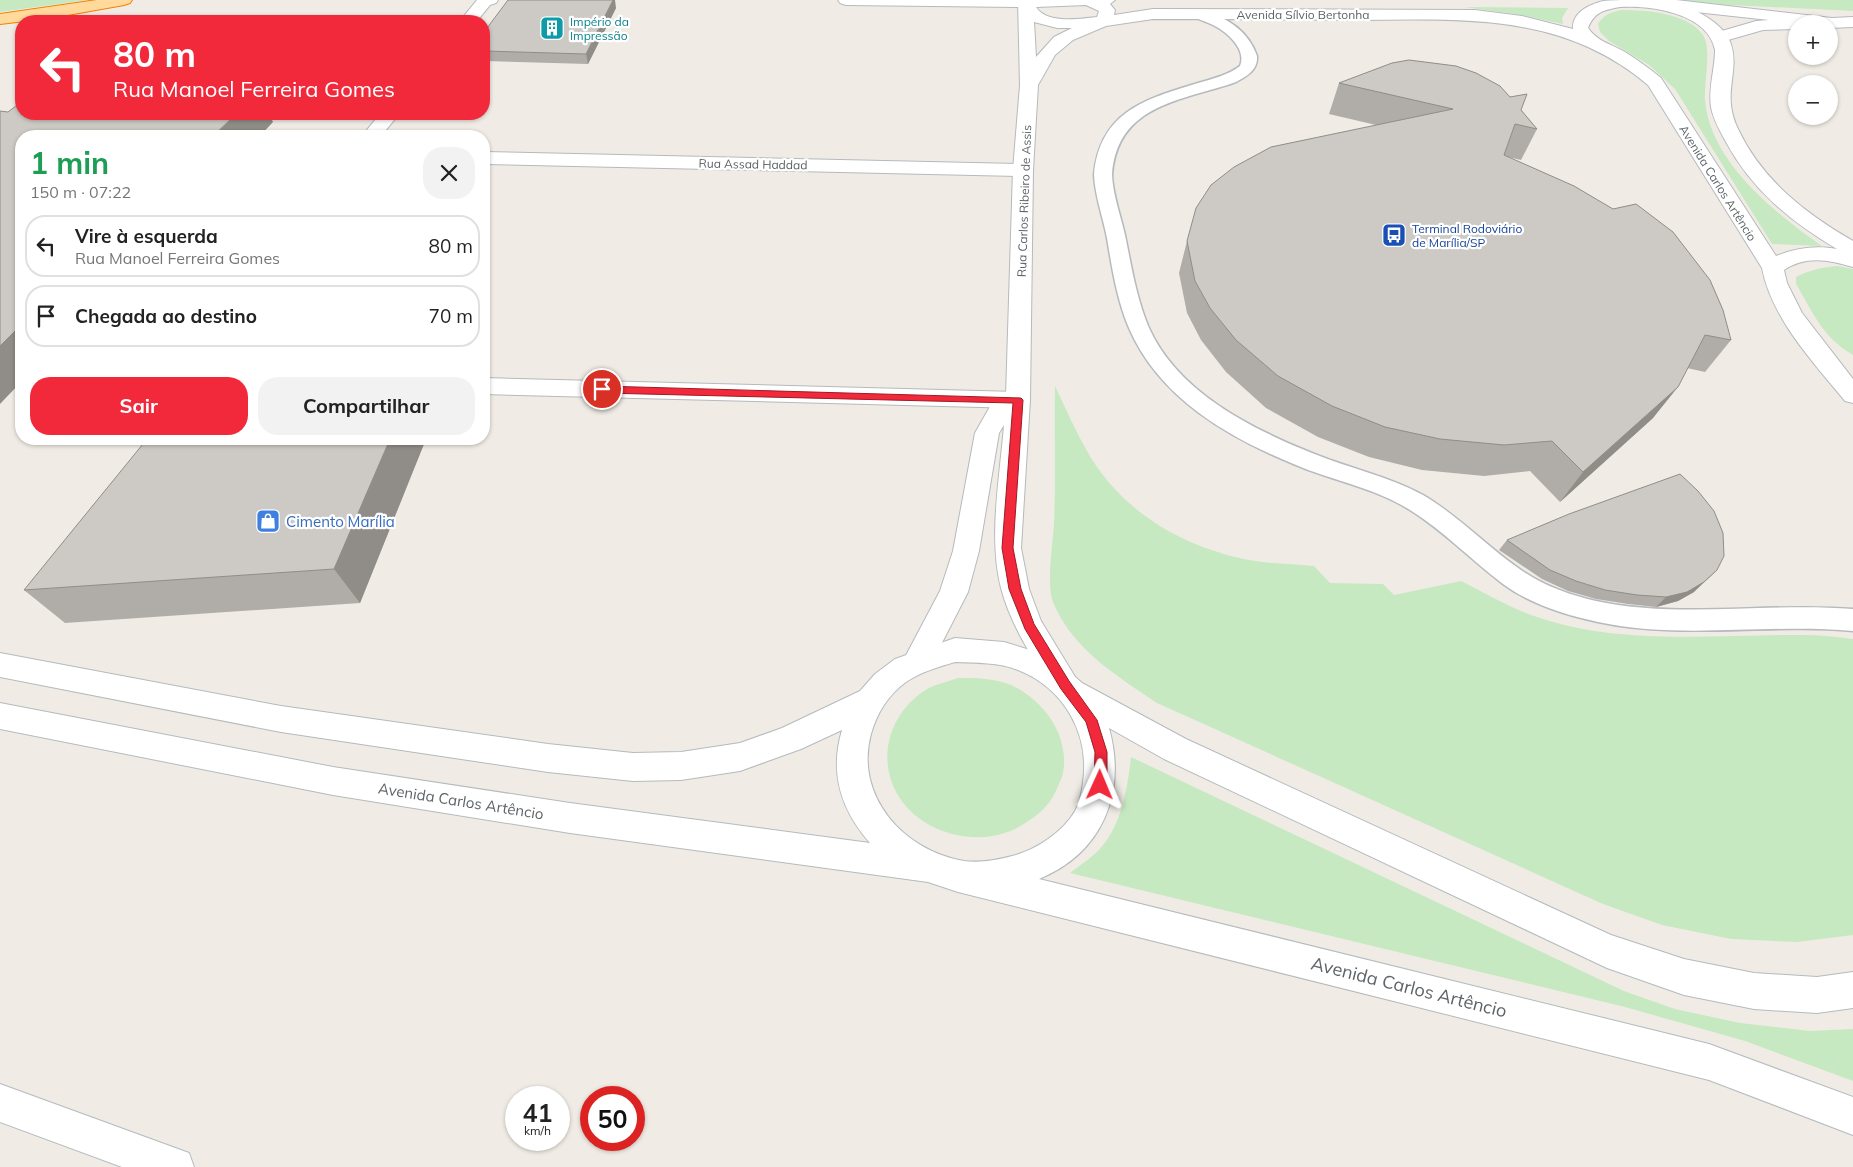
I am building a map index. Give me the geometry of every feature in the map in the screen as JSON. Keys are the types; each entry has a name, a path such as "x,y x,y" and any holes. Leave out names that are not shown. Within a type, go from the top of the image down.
{"highway":[{"path":"34,15 124,0"},
{"path":"0,19 15,17"}],"street":[{"path":"846,0 1025,2 1126,0"},
{"path":"1029,85 1052,46 1067,36 1102,22 1107,17 1107,10 1102,5 1089,0"},
{"path":"1588,40 1580,28 1584,17 1592,10 1622,0 1788,18"},
{"path":"474,15 487,1"},
{"path":"1025,2 1033,15 1060,22 1102,22 1153,14 1200,14 1237,19 1277,28 1386,28 1405,27 1437,15 1502,17 1534,23 1588,40"},
{"name":"Rua Carlos Ribeiro de Assis","path":"960,876 999,877 1036,866 1067,845 1089,817 1100,785 1101,752 1091,720 1068,689 1029,626 1015,589 1008,548 1018,400 1023,170 1029,85 1025,2"},
{"path":"1659,4 1692,16 1710,26 1721,37 1724,52 1720,103 1724,122 1736,146 1754,172 1779,200 1813,227 1853,250"},
{"path":"1838,22 1853,22"},
{"path":"1721,37 1762,25 1788,24"},
{"name":"Avenida Carlos Artêncio","path":"1588,40 1643,70 1655,82 1773,268 1773,277 1779,294 1819,352 1853,396"},
{"path":"376,130 385,120"},
{"name":"Rua Assad Haddad","path":"490,158 1023,170"},
{"path":"1773,268 1785,258 1800,254 1824,254 1853,260"},
{"path":"1819,352 1853,368"},
{"path":"490,386 1018,400"},
{"path":"918,661 954,592 966,551 987,433 1001,409 1018,400"},
{"path":"960,876 926,867 895,848 871,822 856,792 850,761 855,733 869,701 890,678 918,661 955,650 994,651 1032,663 1068,689 1175,749 1606,951 1684,977 1754,991 1818,995 1853,990"},
{"path":"0,665 281,719 548,758 633,767 681,766 740,757 790,739 869,701"},
{"name":"Avenida Carlos Artêncio","path":"0,716 333,781 570,818 926,867"},
{"name":"Avenida Carlos Artêncio","path":"960,876 1709,1062 1853,1116"},
{"path":"0,1103 175,1167"}],"lane":[{"path":"1200,14 1222,23 1234,34 1246,48 1250,57 1248,67 1228,80 1184,91 1149,105 1126,121 1109,145 1103,175 1132,306 1146,342 1174,380 1210,409 1250,436 1288,454 1401,494 1431,511 1515,579 1561,602 1612,614 1662,618 1813,616 1853,620"}],"green space":[{"path":"0,0 88,0 0,12"},
{"path":"1679,0 1853,0 1853,11 1730,5"},
{"path":"1464,7 1568,8 1562,18 1563,24 1516,14"},
{"path":"1622,10 1654,12 1677,17 1696,28 1703,35 1707,49 1705,99 1709,122 1718,143 1731,164 1765,201 1784,218 1822,246 1772,244 1675,89 1649,65 1609,41 1600,32 1598,24 1605,16"},
{"path":"1838,266 1853,269 1853,355 1842,348 1826,333 1796,284 1796,277 1816,269"},
{"path":"1055,386 1074,427 1097,467 1127,501 1145,516 1184,539 1226,555 1273,563 1314,566 1330,583 1383,584 1394,595 1461,581 1510,606 1540,618 1572,627 1605,632 1671,637 1810,635 1853,639 1853,935 1797,942 1731,939 1662,925 1603,904 1157,703 1097,660 1072,634 1061,619 1053,602 1050,574 1055,506"},
{"path":"958,678 998,681 1011,685 1023,692 1044,710 1052,721 1062,746 1064,759 1062,775 1049,803 1027,822 999,835 983,837 966,836 949,833 933,827 918,818 906,806 896,792 890,777 887,761 888,746 892,731 899,717 919,694 933,686"},
{"path":"1131,757 1624,991 1675,1009 1740,1023 1810,1031 1853,1029 1853,1081 1745,1041 1625,1007 1070,873 1100,849 1110,836 1123,803"}],"building":[{"name":"Império da Impressão","path":"508,0 613,0 586,54 490,51 490,24"},
{"path":"1409,60 1456,66 1476,73 1500,86 1510,97 1527,94 1521,110 1537,129 1515,124 1504,155 1574,186 1613,209 1636,204 1673,232 1710,280 1723,310 1731,340 1705,335 1678,387 1583,472 1552,441 1504,445 1440,439 1385,427 1332,406 1278,376 1236,340 1210,308 1195,281 1187,241 1196,208 1211,185 1234,167 1271,147 1453,109 1339,83 1392,63"},
{"path":"15,107 15,120 230,120 219,130 15,130 15,331 0,346 0,111 8,112"},
{"name":"Cimento Marília","path":"142,445 387,445 334,569 24,590"},
{"path":"1680,474 1698,491 1714,511 1723,533 1724,556 1717,570 1704,582 1687,592 1666,597 1605,590 1550,570 1507,540 1569,514"}],"place":[{"name":"Império da Impressão","path":"552,28"},
{"name":"Terminal Rodoviário de Marília/SP","path":"1394,235"},
{"name":"Cimento Marília","path":"268,521"}],"route":[{"path":"602,389 1018,400 1008,548 1015,589 1029,626 1065,685 1091,720 1101,752 1100,785"}]}
